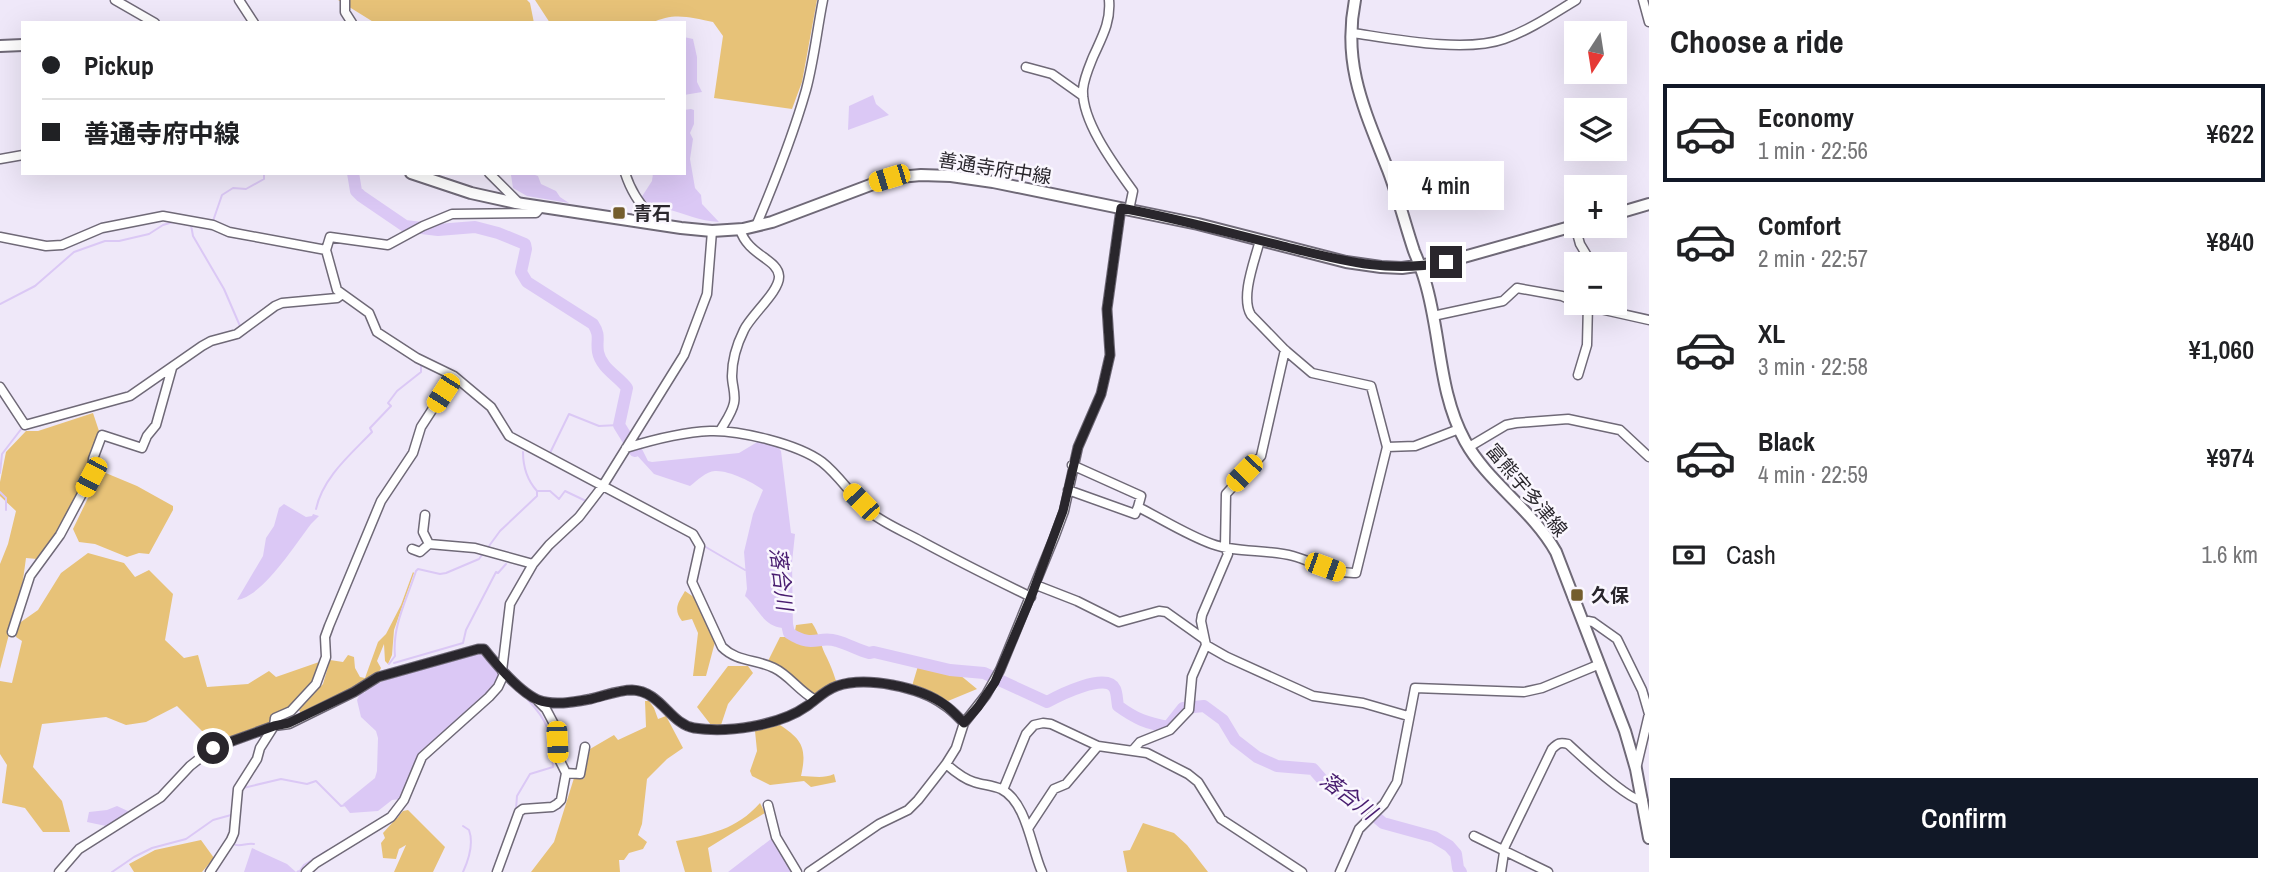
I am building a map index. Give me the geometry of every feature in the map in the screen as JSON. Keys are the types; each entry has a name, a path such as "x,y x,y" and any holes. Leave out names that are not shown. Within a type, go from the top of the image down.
{"main road":[{"name":"富熊宇多津線","path":"1355,0 1351,49 1353,76 1420,266 1433,316 1448,397 1459,429 1479,461 1550,541 1621,720 1636,769 1649,838"},
{"path":"0,46 21,45"},
{"name":"善通寺府中線","path":"416,175 516,205 712,231 756,226 805,211 867,185 904,176 970,178 1125,209 1365,265 1402,268 1464,258 1564,229"},
{"path":"1627,210 1649,204"}],"street":[{"path":"115,0 152,21"},
{"path":"239,0 253,21"},
{"path":"345,0 345,12 351,21"},
{"path":"756,226 780,169 802,103 823,0"},
{"path":"810,872 879,824 908,810 946,764 956,748 964,723 995,682 1060,520 1072,465 1101,394 1110,355 1107,309 1125,209 1133,191 1104,150 1083,96 1088,71 1108,24 1109,0"},
{"path":"1353,33 1437,44 1483,44 1504,39 1533,26 1577,0"},
{"path":"1643,0 1649,22"},
{"path":"1026,66 1052,74 1083,96"},
{"path":"0,159 21,155"},
{"path":"491,175 516,205"},
{"path":"626,175 630,189 656,224"},
{"path":"541,207 536,213 452,214 388,245 330,237 326,250 337,290 369,313 377,332 417,358 454,376 491,408 509,436 693,534 700,546 692,582 722,647 742,660 776,669 814,699"},
{"path":"0,237 46,246 62,245 102,228 163,216 213,225 229,232 326,250"},
{"path":"720,431 734,406 732,370 738,344 750,319 776,288 779,277 771,261 758,255 746,244 740,229"},
{"path":"306,872 316,863 391,817 404,800 422,757 498,687 503,672 510,604 533,564 579,517 602,487 684,355 707,294 712,231"},
{"path":"1138,507 1211,544 1275,552 1344,574 1356,573 1387,447 1371,386 1312,373 1259,324 1247,309 1250,278 1260,240"},
{"path":"1433,316 1503,301 1517,288 1564,297"},
{"path":"0,387 25,425 130,396 211,341 237,334 282,303 337,298 341,295"},
{"path":"1627,314 1649,320"},
{"path":"1578,374 1587,345 1588,315"},
{"path":"1133,750 1140,742 1170,730 1189,708 1192,677 1205,642 1202,615 1228,554 1225,547 1226,494 1261,456 1285,349"},
{"path":"12,632 30,576 60,536 91,477 93,459 102,435 142,448 156,425 172,368"},
{"path":"210,872 234,833 236,799 241,782 257,760 260,748 274,726 275,718 291,711 316,684 326,657 325,637 382,501 412,453 421,427 454,376"},
{"path":"1469,447 1499,429 1516,423 1568,419 1620,430 1649,457"},
{"path":"1387,447 1415,446 1459,429"},
{"path":"631,444 720,431 786,444 824,463 870,512 971,568 1031,597"},
{"path":"1068,490 1135,514 1141,496 1072,465"},
{"path":"425,515 423,532 429,544"},
{"path":"412,549 420,552 429,544 475,548 533,564"},
{"path":"1036,585 1119,622 1159,611 1166,612 1227,657 1313,696 1363,703 1408,716"},
{"path":"1584,624 1593,622 1617,639 1639,682 1649,714 1636,769"},
{"path":"59,872 79,849 161,797 190,766 213,748 289,723 354,692 378,677 478,649 484,649 503,672 546,709 556,727 558,757 566,773 561,800 557,804 552,807 523,809 519,812 497,872"},
{"path":"1340,872 1359,829 1390,796 1399,774 1415,688 1524,692 1542,688 1600,664"},
{"path":"536,699 573,702 628,690 638,691 662,704 682,723 693,728 742,728 758,726 794,713 837,686 857,681 895,686 937,700 964,723"},
{"path":"1003,790 1026,734 1034,725 1051,724 1098,746 1147,753 1188,774 1198,782 1221,819 1302,872"},
{"path":"1501,872 1504,850 1546,761 1557,744 1568,744 1626,793 1643,801"},
{"path":"1029,827 1054,789 1066,783 1098,746"},
{"path":"566,773 580,774 586,747"},
{"path":"946,764 968,780 1003,790 1010,796 1029,827 1035,857 1042,872"},
{"path":"768,805 776,837 797,872"},
{"path":"1474,836 1548,872"}],"shaded area":[{"path":"338,0 527,0 534,21 372,21"},
{"path":"535,0 817,0 802,82 792,109 714,98 723,36 713,22 689,17 656,21 549,21"},
{"path":"93,413 100,434 88,477 61,528 37,559 26,558 0,669 0,564 16,511 0,496 6,452 26,431 38,431"},
{"path":"101,471 137,486 173,506 149,554 139,553 127,557 95,544 79,542 73,529"},
{"path":"88,553 124,563 135,577 149,570 173,594 165,640 184,658 198,655 207,687 248,684 269,671 276,677 322,661 312,682 288,709 272,715 271,724 213,742 177,706 146,722 126,725 106,717 42,724 33,767 62,801 70,832 43,832 25,808 2,803 7,765 0,754 0,681 12,683 22,641 16,637 18,624 38,610 61,573"},
{"path":"413,572 394,630 392,655 388,664 385,661 384,644 377,661 381,668 379,672 347,692 301,714 299,710 323,684 330,660 343,662 348,655 354,657 355,668 360,677 365,678 378,642 386,634 401,605"},
{"path":"685,591 698,600 715,642 706,676 693,676 698,633 692,619 682,621 677,609"},
{"path":"812,623 836,681 812,695 783,669 768,661 780,637 786,637 795,631 796,625"},
{"path":"728,666 748,666 753,673 728,704 721,725 711,725 697,707"},
{"path":"918,666 960,675 977,689 948,701 912,686"},
{"path":"645,701 649,701 658,719 666,716 683,748 667,759 647,779 642,824 638,835 647,842 643,849 629,853 624,860 619,860 620,872 531,872 554,842 574,778 584,779 590,749 614,735 618,740 646,727"},
{"path":"780,725 794,736 801,746 801,776 822,777 834,774 836,782 811,787 804,781 770,785 752,776 750,771 757,751 755,731"},
{"path":"760,803 765,813 708,848 712,872 685,872 676,841 712,833 732,825"},
{"path":"408,810 445,847 433,872 394,872 406,845 399,849 396,859 383,858 383,833 403,811"},
{"path":"1143,823 1174,833 1208,872 1127,872 1123,851 1130,850"},
{"path":"201,840 214,858 202,872 134,872 129,864 155,850"}],"water":[{"path":"686,37 693,39 697,57 697,82 702,92 686,95"},
{"path":"873,95 876,104 889,115 848,130 849,106"},
{"path":"686,110 694,110 694,124 690,133 693,139 690,159 695,188 701,195 702,204 719,222 699,219 639,201 652,181 653,175 686,175"},
{"path":"511,175 535,175 541,184 556,191 569,203 527,196 513,188"},
{"path":"759,441 775,444 781,451 791,533 795,534 792,562 793,631 787,634 783,628 766,620 745,596 747,589 744,552 753,514 763,490 740,477 720,471 708,473 690,486 654,474 633,451 641,447 648,461 652,462 739,453"},
{"path":"284,504 306,517 313,514 319,516 267,580 247,597 237,600 263,556 266,538 274,526 279,508"},
{"path":"477,653 499,673 489,692 421,754 401,799 392,800 378,811 350,813 343,804 375,778 377,771 378,738 376,731 361,717 357,700 361,691 365,693 365,689 386,680"},
{"path":"117,806 130,812 106,826 87,822 89,812"},
{"path":"771,839 790,867 790,872 728,872"},
{"path":"252,848 287,864 296,872 244,872"}],"waterway":[{"path":"209,220 213,221 222,195 233,188 246,189 264,179 264,175"},
{"name":"落合川","path":"353,175 356,191 361,196 405,226 438,230 475,227 525,244 521,272 527,282 593,324 598,335 600,358 627,388 619,425 635,451"},
{"path":"0,304 35,286 74,252 105,241 119,241 149,234 173,222 182,223"},
{"path":"191,225 193,236 224,289 240,326"},
{"path":"316,509 331,476 372,432 370,428 391,406 388,403 397,391 421,372 421,364"},
{"path":"550,453 569,414 599,426 619,425"},
{"path":"0,473 2,454 22,428"},
{"path":"489,546 500,531 537,496 527,473 523,452"},
{"path":"538,491 550,491 559,499 565,491 586,501"},
{"path":"0,492 6,498 6,510"},
{"path":"704,546 745,570"},
{"path":"389,664 395,656 398,623 416,571 418,569 446,573 479,559 484,552"},
{"path":"394,663 463,643 466,630 496,572 506,564"},
{"name":"落合川","path":"786,620 789,633 797,638 810,641 831,640 869,653 950,670 984,673 1047,702 1082,686 1110,684 1116,691 1118,706 1142,720 1168,727 1183,708 1204,706 1223,720 1235,740 1257,757 1277,766 1313,769 1327,785 1357,801 1383,823 1434,837 1449,846 1456,854 1461,872"},
{"path":"503,844 516,809 517,796 530,774 553,767 548,730 528,700"},
{"path":"243,788 281,779 307,784 316,781 341,806 346,805"},
{"path":"397,817 405,804"},
{"path":"112,872 152,848 186,839 213,820 231,815"},
{"path":"463,826 469,830 471,841 463,872"},
{"path":"358,842 381,828"},
{"path":"233,844 254,844"},
{"path":"299,872 304,865 328,850"}],"place":[{"name":"青石","path":"619,213"},
{"name":"久保","path":"1577,595"}],"route":[{"path":"213,748 289,723 354,692 378,677 478,649 484,649 505,674 536,699 573,702 628,690 638,691 662,704 682,723 693,728 758,726 794,713 837,686 857,681 895,686 937,700 964,723 995,682 1031,597 1063,511 1078,447 1101,394 1110,355 1107,309 1121,208 1198,224 1346,262 1402,268 1446,262"}]}
